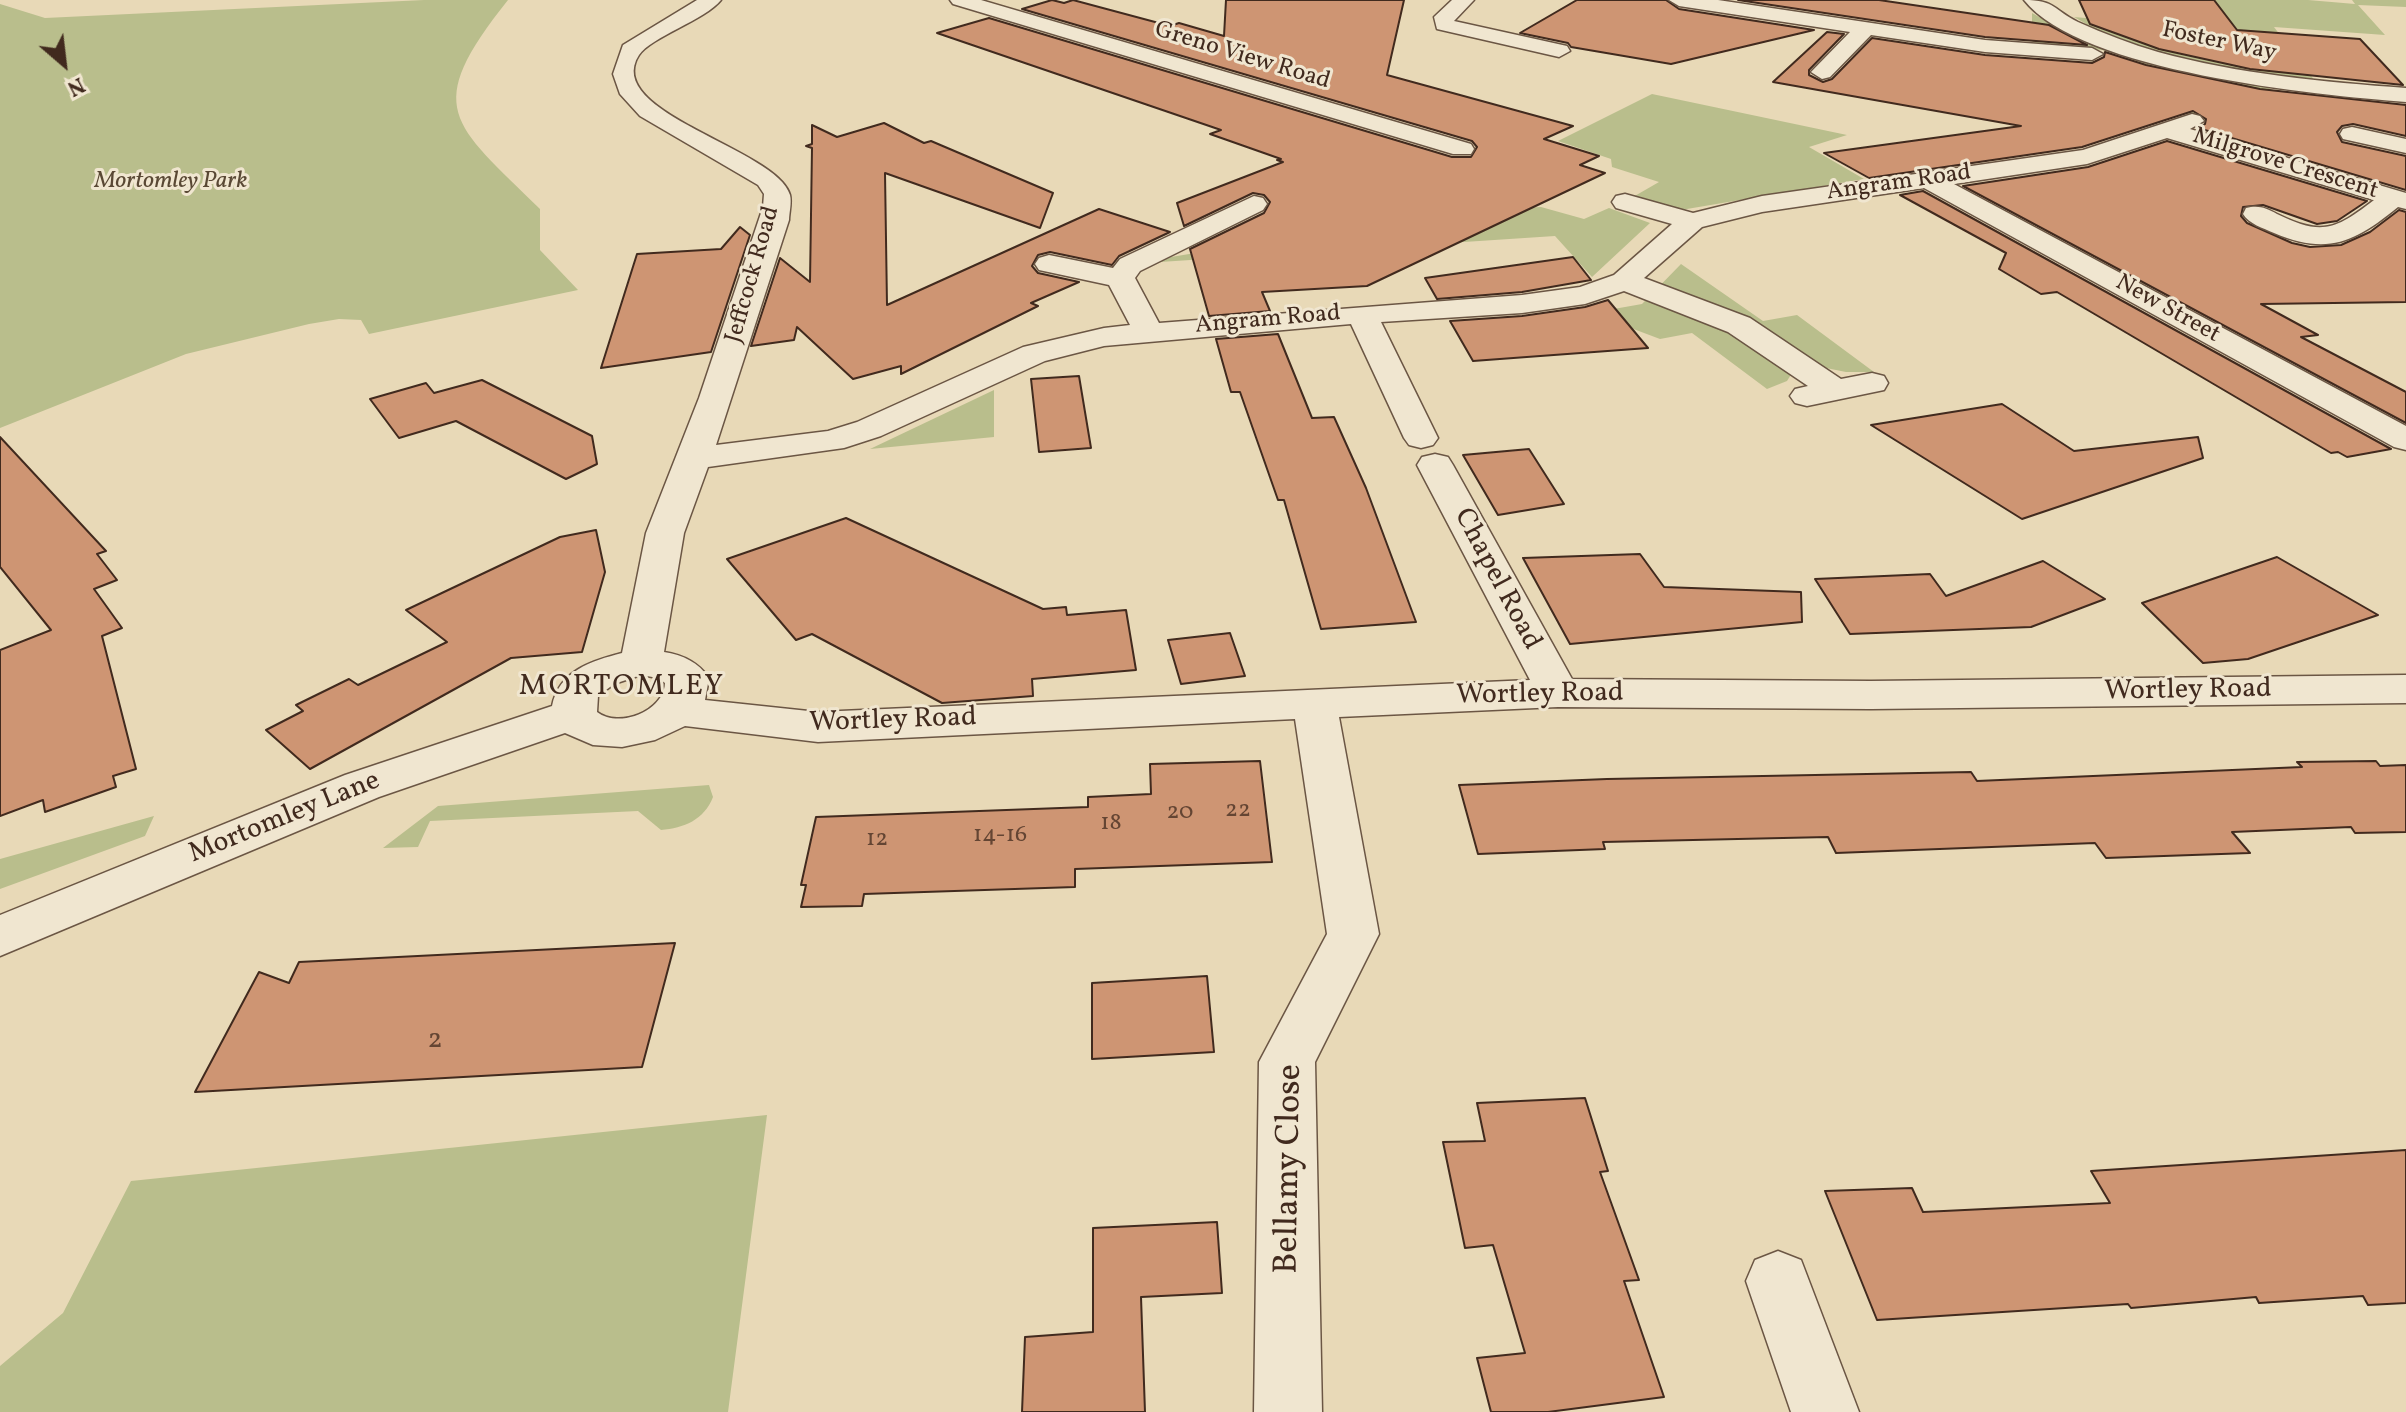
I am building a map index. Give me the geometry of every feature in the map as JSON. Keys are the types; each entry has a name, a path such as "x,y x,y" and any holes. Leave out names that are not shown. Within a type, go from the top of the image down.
{"street":[{"name":"Jeffcock Road","path":"641,662 665,533 694,458 775,220 777,194 764,174 656,117 629,90 624,75 631,50 711,0"},
{"name":"Greno View Road","path":"960,0 1462,149"},
{"path":"1464,0 1444,17 1444,25 1559,51"},
{"path":"1679,0 2060,57 2092,54"},
{"name":"Foster Way","path":"2034,0 2052,16 2086,33 2174,61 2287,84 2406,95"},
{"path":"1822,72 1867,27"},
{"name":"Angram Road","path":"694,458 832,441 869,429 1034,354 1077,342 1148,331 1533,303 1585,295 1624,281 1692,221 1762,204 2087,157 2112,151 2163,129 2192,121"},
{"name":"Milgrove Crescent","path":"2163,129 2400,199"},
{"path":"2352,134 2406,146"},
{"name":"New Street","path":"1928,180 2406,440"},
{"path":"2256,214 2294,234 2320,240 2335,238 2400,199"},
{"path":"1625,202 1692,221"},
{"path":"1120,278 1130,265 1254,204"},
{"path":"1049,264 1120,278"},
{"path":"1120,278 1148,331"},
{"path":"1624,281 1739,325 1835,390"},
{"name":"Chapel Road","path":"1362,314 1428,452 1511,611 1558,693"},
{"path":"1797,398 1872,383"},
{"path":"641,662 670,666 687,678 689,689 676,711 661,721 626,732 592,730 580,723 574,714 574,702 590,680 605,671 641,662"},
{"name":"Wortley Road","path":"676,711 818,727 1558,693 1871,695 2406,689"},
{"name":"Bellamy Close","path":"1288,1412 1287,1062 1353,934 1315,704"},
{"name":"Mortomley Lane","path":"0,936 362,786 574,714"},
{"path":"1778,1281 1825,1412"}],"green space":[{"name":"Mortomley Park","path":"424,0 508,0 464,66 457,91 458,113 468,133 486,155 540,209 540,250 578,290 369,334 361,320 339,319 309,324 186,354 0,428 0,4 45,18"},
{"path":"2214,0 2308,0 2355,4 2352,0 2406,0 2406,7 2358,5 2385,35 2274,27 2315,81 2191,61 2131,44 2074,17 2236,31"},
{"path":"2032,13 2060,28 2119,50 2273,87 2241,102 2227,123 2176,111 2122,69 2089,62 2118,59 2103,50 2036,44 2032,41"},
{"path":"1652,94 1847,135 1809,147 1864,179 1681,210 1633,197 1659,182 1612,167 1611,159 1558,141"},
{"path":"1541,207 1584,219 1609,208 1650,223 1592,277 1555,236 1160,262 1171,257 1355,226 1448,214"},
{"path":"1681,264 1763,321 1797,315 1874,372 1826,368 1792,373 1787,381 1767,389 1692,333 1660,339 1591,313 1642,304"},
{"path":"994,390 994,437 870,449"},
{"path":"709,785 713,797 704,812 685,825 669,829 661,830 638,811 430,821 418,847 383,848 438,806"},
{"path":"154,816 145,836 0,889 0,859"},
{"path":"767,1115 728,1412 0,1412 0,1366 63,1313 131,1181"}],"building":[{"path":"1052,0 1064,3 1073,0 1170,26 1179,23 1224,36 1226,0 1404,0 1387,75 1573,126 1544,139 1599,156 1580,165 1605,173 1367,286 1262,292 1270,311 1209,316 1190,249 1264,213 1270,202 1264,195 1253,193 1184,226 1177,203 1283,162 1277,160 1281,159 1210,134 1221,130 937,33 989,18 1452,157 1471,157 1477,147 1472,141 1022,9"},
{"path":"1577,0 1666,0 1679,9 1814,30 1671,64 1571,47 1568,43 1520,33"},
{"path":"1738,0 1879,0 2049,25 2087,45 1985,37"},
{"path":"2079,0 2214,0 2237,30 2360,39 2403,85 2250,69 2159,49 2090,24"},
{"path":"1827,32 1844,34 1809,70 1809,75 1823,82 1832,79 1872,38 1985,55 2092,63 2104,57 2105,52 2146,65 2260,89 2406,105 2406,136 2353,124 2342,126 2337,132 2342,142 2406,156 2406,190 2198,128 2205,124 2206,119 2193,111 2082,147 1869,178 1824,153 2021,126 1773,82"},
{"path":"884,123 924,143 931,141 1053,193 1040,228 885,173 887,305 1099,209 1170,232 1119,256 1112,265 1050,252 1038,255 1032,266 1038,273 1079,282 1031,303 1038,306 901,374 901,366 853,379 797,327 794,340 751,346 780,258 810,282 812,148 806,146 812,144 812,125 837,137"},
{"path":"2167,141 2367,201 2337,221 2317,224 2263,205 2243,207 2241,216 2247,223 2292,243 2310,247 2341,245 2370,232 2399,210 2406,212 2406,302 2261,304 2318,335 2301,337 2406,392 2406,423 1963,186 2088,167"},
{"path":"1923,191 2391,449 2347,457 2338,452 2331,453 2057,292 2041,294 1999,269 2006,253 1900,195"},
{"path":"740,227 750,235 711,352 601,368 637,254 721,249"},
{"path":"1573,257 1591,280 1522,292 1437,299 1425,278"},
{"path":"1608,300 1648,348 1473,361 1450,321 1522,316 1585,307"},
{"path":"1278,334 1312,418 1334,417 1366,488 1416,622 1321,629 1284,500 1278,500 1240,392 1231,392 1216,339"},
{"path":"1079,376 1091,448 1039,452 1031,379"},
{"path":"482,380 592,436 597,464 566,479 456,421 399,438 370,399 426,383 434,393"},
{"path":"2002,404 2074,451 2198,437 2203,458 2022,519 1871,425"},
{"path":"0,437 106,551 97,554 117,580 94,589 122,628 102,636 136,769 113,776 116,787 45,812 43,800 0,816 0,650 51,630 0,567"},
{"path":"1529,449 1564,504 1498,515 1463,455"},
{"path":"846,518 1043,609 1066,607 1067,615 1126,610 1136,670 1032,679 1033,696 942,703 812,634 796,640 727,559"},
{"path":"596,530 605,572 582,652 511,658 310,769 266,730 303,711 296,705 349,679 358,685 447,642 406,610 560,537"},
{"path":"1640,554 1664,587 1801,592 1802,622 1570,644 1523,558"},
{"path":"2277,557 2378,615 2248,659 2203,663 2142,603"},
{"path":"2043,561 2105,599 2031,627 1850,634 1815,579 1930,574 1946,596"},
{"path":"1230,633 1245,676 1181,684 1168,640"},
{"path":"1260,761 1272,862 1075,869 1075,887 864,894 862,906 801,907 806,885 801,885 816,817 1088,807 1088,797 1151,794 1150,764"},
{"path":"2376,761 2380,766 2406,765 2406,832 2355,833 2351,827 2232,832 2250,853 2106,858 2095,843 1836,853 1828,837 1603,842 1605,849 1478,854 1459,785 1971,772 1977,781 2302,767 2297,762"},
{"path":"675,943 642,1067 195,1092 259,972 289,983 299,962"},
{"path":"1207,976 1214,1052 1092,1059 1092,983"},
{"path":"1585,1098 1608,1171 1600,1172 1639,1280 1624,1281 1664,1397 1548,1412 1491,1412 1477,1358 1525,1353 1493,1245 1465,1248 1443,1142 1485,1141 1477,1103"},
{"path":"2406,1150 2406,1303 2368,1305 2363,1296 2259,1303 2256,1297 2131,1308 2128,1304 1877,1320 1825,1191 1912,1188 1923,1212 2110,1203 2091,1171"},
{"path":"1217,1222 1222,1293 1141,1297 1145,1412 1022,1412 1025,1337 1093,1332 1093,1228"}],"district":[{"name":"MORTOMLEY","path":"622,688"}]}
